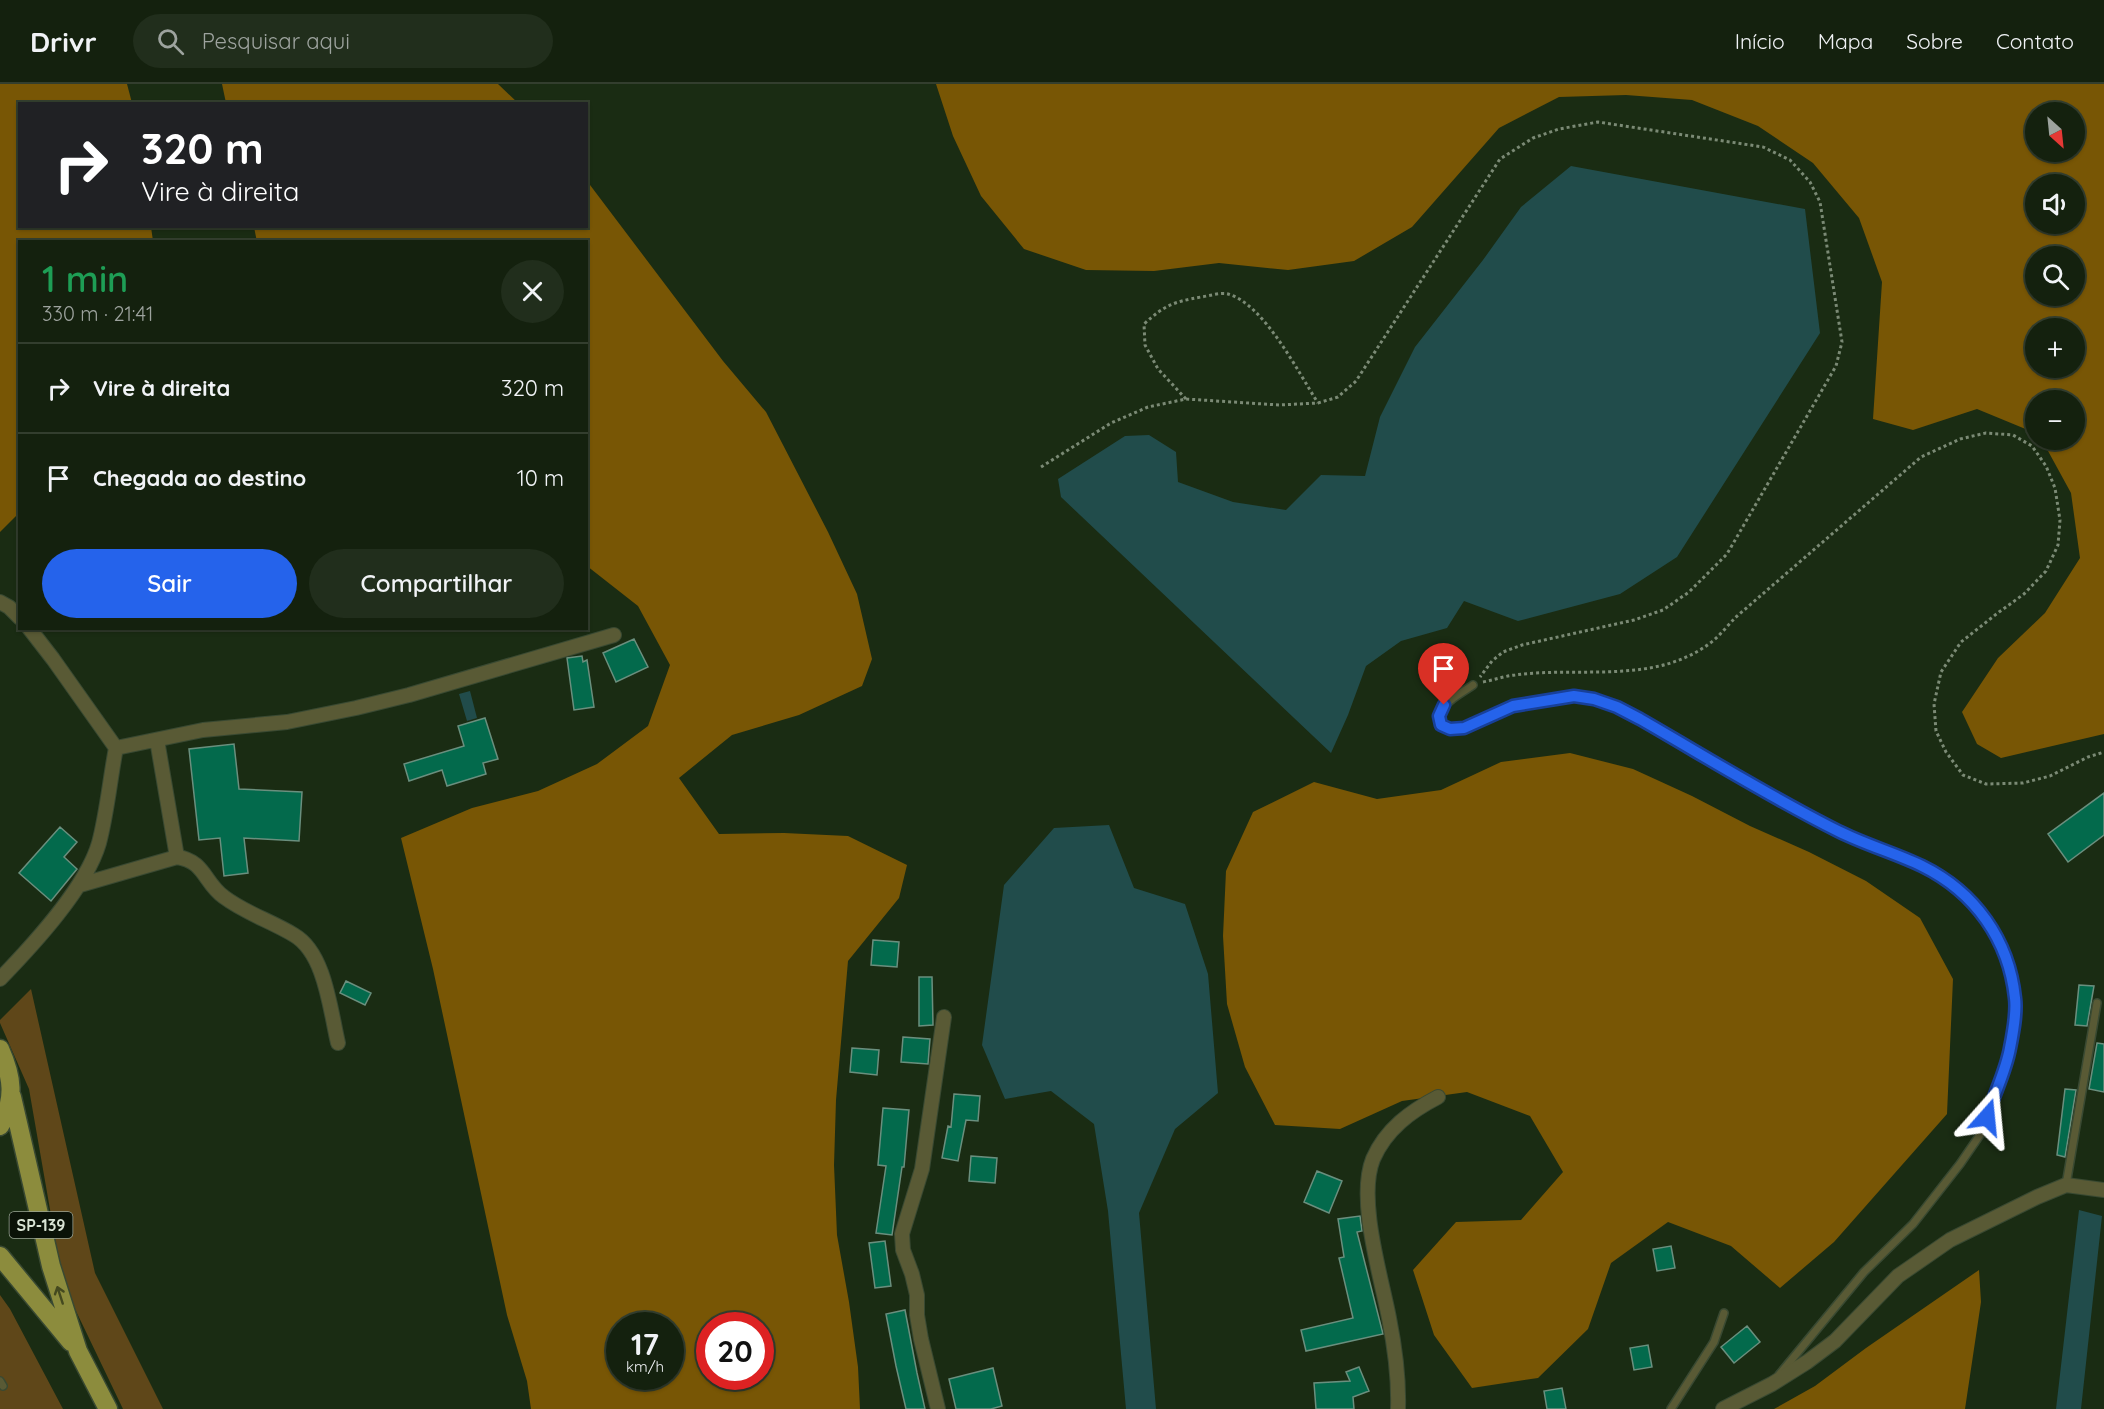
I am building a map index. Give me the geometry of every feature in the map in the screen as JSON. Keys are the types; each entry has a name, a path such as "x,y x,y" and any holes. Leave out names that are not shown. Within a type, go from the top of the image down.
{"main road":[{"name":"SP-139","path":"0,1048 11,1078 12,1097 51,1266 78,1351 108,1409"},
{"path":"0,1126 12,1097"},
{"name":"SP-139","path":"0,1256 78,1351"}],"street":[{"path":"0,602 18,616"},
{"path":"0,979 80,885 99,843 116,748 31,630"},
{"path":"116,748 203,730 287,722 356,708 409,695 614,634"},
{"path":"157,740 177,857"},
{"path":"80,885 177,857 194,862 223,897 296,936 309,947 317,960 338,1043"},
{"path":"939,1409 921,1339 917,1315 917,1295 903,1250 902,1234 922,1169 944,1017"},
{"path":"1398,1409 1398,1382 1390,1320 1370,1218 1368,1184 1373,1159 1390,1131 1413,1110 1438,1097"},
{"path":"1723,1409 1772,1384 1807,1362 1835,1341 1884,1289 1924,1256 1950,1240 2044,1193 2066,1185 2104,1190"}],"lane":[{"path":"1473,685 1444,705 1439,716 1441,725 1450,729 1464,728 1513,706 1574,696 1594,699 1617,707 1800,812 1850,837 1923,867 1965,894 1990,923 2009,965 2015,1000 2010,1050 1984,1129 1913,1224 1864,1272 1772,1384"},
{"path":"2066,1185 2097,1003"},
{"path":"1671,1409 1714,1342 1724,1313"}],"path":[{"path":"1041,467 1111,423 1148,407 1186,399 1279,405 1318,403 1338,397 1356,381 1500,159 1533,138 1559,129 1598,123 1763,147 1790,160 1810,182 1820,202 1842,342 1836,366 1727,554 1689,592 1662,610 1634,620 1522,645 1503,652 1492,661 1473,685"},
{"path":"1186,399 1158,369 1145,345 1144,324 1174,302 1226,293 1243,300 1263,317 1318,403"},
{"path":"1473,685 1514,675 1635,671 1686,657 1713,640 1736,617 1921,457 1959,439 1986,433 2013,435 2032,446 2046,466 2055,488 2060,520 2058,545 2046,571 2024,594 1961,642 1941,672 1934,704 1935,731 1946,752 1964,775 1986,784 2023,783 2050,776 2088,757 2104,752"}],"shaded area":[{"path":"0,84 127,84 132,102 18,102 18,228 151,228 153,240 18,240 18,514 0,532"},
{"path":"222,84 498,84 517,102 226,102"},
{"path":"936,84 2104,84 2104,734 2001,758 1977,744 1962,712 1998,658 2045,613 2080,558 2071,493 2047,450 2085,450 2085,390 2025,390 2025,429 1977,409 1913,430 1873,419 1882,282 1859,218 1813,163 1758,126 1692,100 1626,95 1559,97 1499,128 1412,227 1354,261 1288,270 1219,263 1154,271 1086,270 1024,249 981,196 953,136"},
{"path":"588,182 723,361 766,412 828,532 857,594 872,659 862,686 799,715 732,735 679,778 719,834 784,833 848,836 907,865 899,898 848,961 836,1100 834,1165 837,1235 858,1367 860,1409 531,1409 527,1381 507,1315 433,969 401,838 472,808 538,791 597,764 648,726 670,665 638,606 588,567 588,240 257,240 254,228 588,228"},
{"path":"1570,753 1633,769 1692,796 1866,881 1920,918 1953,979 1947,1114 1834,1242 1780,1288 1731,1246 1668,1222 1611,1263 1588,1329 1538,1378 1472,1388 1434,1335 1413,1270 1456,1222 1521,1220 1563,1172 1530,1116 1467,1092 1402,1101 1340,1129 1275,1125 1245,1067 1227,1004 1223,936 1226,871 1253,812 1314,782 1377,799 1441,790 1501,762"},
{"path":"31,989 95,1273 163,1409 123,1409 63,1284 29,1089 0,1023 0,1020"},
{"path":"1979,1270 1981,1302 1965,1409 1774,1409 1815,1386"},
{"path":"0,1295 10,1309 63,1409 0,1409"}],"water":[{"path":"1571,166 1805,209 1820,333 1677,557 1620,594 1518,621 1464,601 1447,628 1401,641 1366,666 1331,753 1061,497 1058,479 1125,436 1149,435 1176,452 1178,482 1233,502 1286,510 1321,475 1365,476 1380,417 1415,347 1521,207"},
{"path":"470,691 477,718 467,721 459,694"},
{"path":"1109,825 1134,888 1185,904 1208,974 1218,1093 1175,1129 1139,1213 1156,1409 1126,1409 1108,1211 1094,1124 1051,1091 1005,1099 982,1045 1004,885 1054,828"},
{"path":"2079,1210 2102,1216 2081,1409 2056,1409"}],"building":[{"path":"634,639 648,667 616,682 603,653"},
{"path":"582,656 583,662 587,660 594,707 574,710 567,658"},
{"path":"485,718 498,759 483,763 486,774 447,786 442,770 409,781 404,764 464,746 458,726"},
{"path":"234,744 239,789 302,792 299,841 244,838 248,873 224,876 220,838 199,840 189,749"},
{"path":"2104,793 2104,835 2068,862 2048,834"},
{"path":"60,827 77,842 64,857 77,869 51,901 19,873"},
{"path":"873,940 899,942 897,967 871,965"},
{"path":"919,977 932,977 933,1025 919,1026"},
{"path":"346,981 371,993 365,1005 340,993"},
{"path":"2079,985 2094,986 2087,1026 2075,1025"},
{"path":"903,1037 930,1039 928,1064 901,1062"},
{"path":"2097,1043 2104,1044 2104,1092 2089,1089"},
{"path":"852,1048 879,1050 877,1075 850,1072"},
{"path":"2065,1089 2076,1090 2065,1157 2057,1155"},
{"path":"954,1094 980,1096 978,1121 966,1120 958,1161 942,1158 948,1126 951,1127"},
{"path":"883,1108 909,1110 904,1167 902,1167 892,1235 876,1233 886,1166 878,1165"},
{"path":"971,1156 997,1158 995,1183 969,1181"},
{"path":"1317,1171 1342,1181 1329,1213 1304,1202"},
{"path":"1360,1216 1362,1231 1357,1232 1383,1334 1306,1351 1301,1330 1353,1318 1339,1258 1344,1257 1338,1219"},
{"path":"885,1241 891,1286 875,1288 869,1243"},
{"path":"1671,1246 1675,1268 1657,1271 1653,1249"},
{"path":"905,1310 925,1409 906,1409 896,1366 886,1314"},
{"path":"1747,1326 1760,1342 1734,1363 1721,1347"},
{"path":"1648,1345 1652,1367 1634,1370 1630,1348"},
{"path":"1359,1367 1369,1391 1353,1397 1354,1409 1316,1409 1314,1383 1350,1381 1346,1372"},
{"path":"993,1368 1002,1406 991,1409 956,1409 949,1379"},
{"path":"1562,1388 1566,1409 1547,1409 1544,1391"}],"route":[{"path":"1444,705 1439,716 1441,725 1450,729 1464,728 1513,706 1574,696 1594,699 1617,707 1800,812 1850,837 1923,867 1965,894 1990,923 2009,965 2015,1000 2010,1050 1987,1117"}]}
